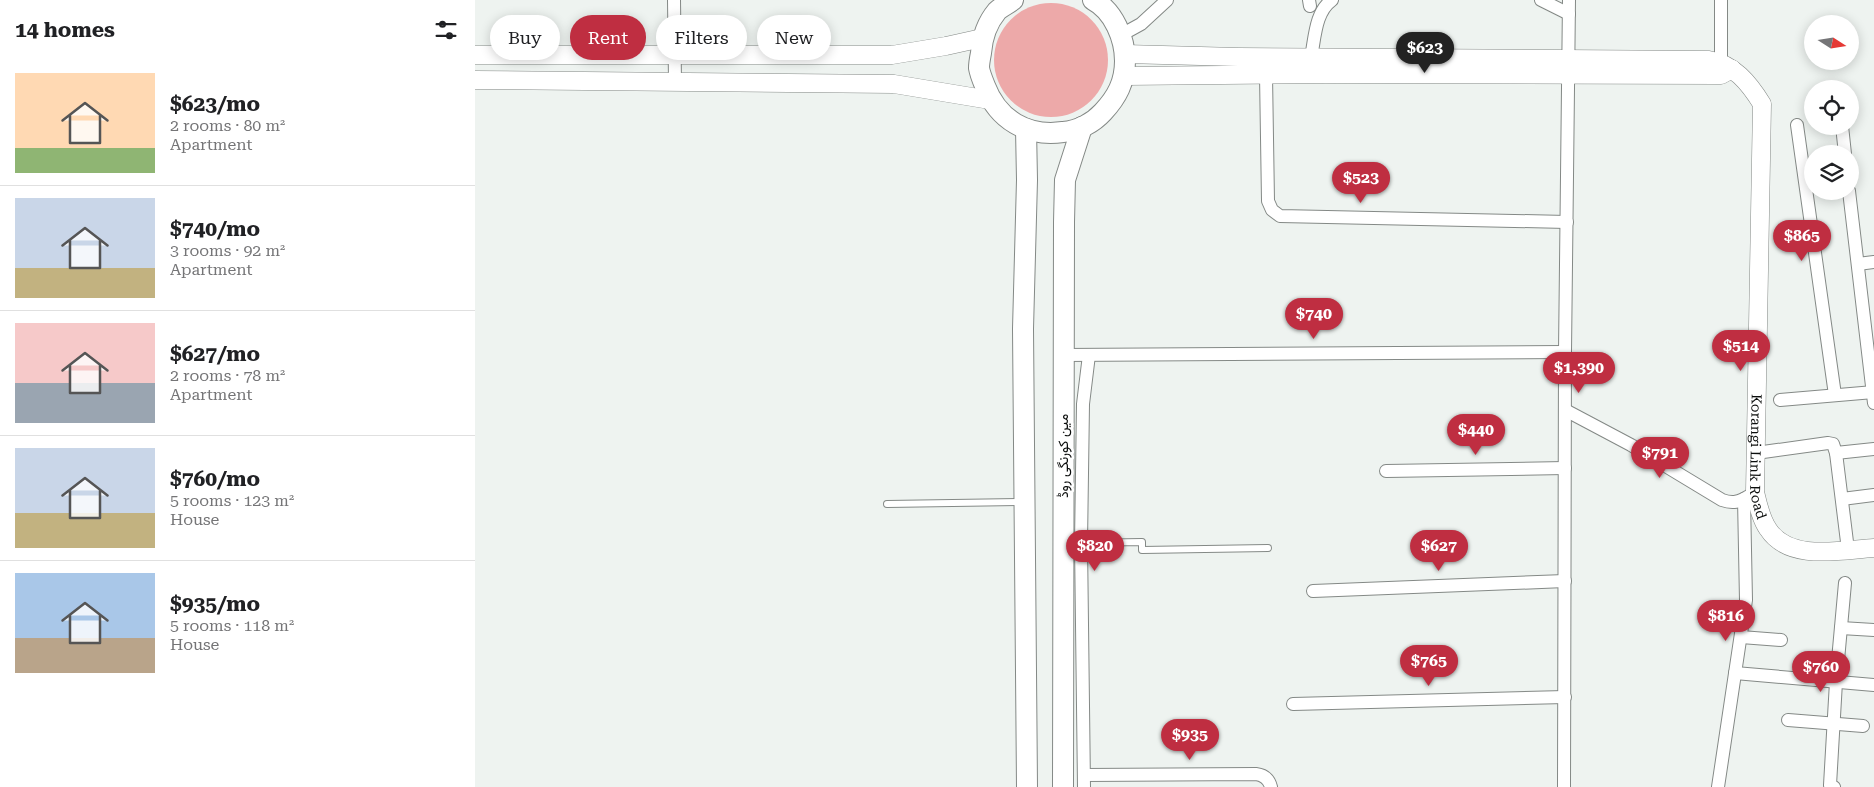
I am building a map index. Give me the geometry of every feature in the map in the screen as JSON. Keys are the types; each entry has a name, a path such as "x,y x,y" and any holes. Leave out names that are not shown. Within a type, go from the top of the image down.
{"main road":[{"path":"1013,0 997,12 982,38 979,70 990,100 1000,112 1012,122 1025,129 1054,134 1069,132 1082,127 1098,117 1111,103 1125,76 1123,44 1113,20 1093,0"},
{"path":"747,54 892,55 982,38"},
{"path":"1123,44 1238,57 1311,57 1570,67 1725,69"},
{"path":"475,55 656,54"},
{"path":"1125,76 1266,75 1570,67"},
{"name":"Korangi Link Road","path":"1725,69 1751,86 1762,104 1756,452 1750,496 1760,511 1768,530 1785,546 1813,552 1874,548"},
{"path":"475,80 894,84 990,100"},
{"name":"مین کورنگی روڈ","path":"1063,787 1063,222 1065,180 1082,127"},
{"path":"1025,129 1027,180 1023,329 1027,787"}],"street":[{"path":"674,0 674,15"},
{"path":"1123,44 1167,0"},
{"path":"1311,57 1320,13 1327,3 1332,0"},
{"path":"1541,0 1569,14"},
{"path":"1564,787 1565,352 1570,67 1569,0"},
{"path":"1721,0 1725,69"},
{"path":"674,60 675,82"},
{"path":"1266,75 1267,201 1272,210 1280,216 1567,222"},
{"path":"1797,125 1835,395"},
{"path":"1780,400 1835,395 1874,396 1850,200"},
{"path":"1858,264 1874,262"},
{"path":"1063,355 1565,352"},
{"path":"1089,355 1083,404 1081,542 1084,781 1256,774 1263,775 1269,781 1271,787"},
{"path":"1565,410 1631,445 1722,500 1730,503 1739,502 1750,496"},
{"path":"1756,452 1828,443 1833,444 1836,453 1848,550"},
{"path":"1836,453 1874,449"},
{"path":"1387,471 1565,468"},
{"path":"1842,499 1874,495"},
{"path":"1718,787 1746,600 1750,496"},
{"path":"1313,591 1565,581"},
{"path":"1834,787 1830,784 1833,723 1845,583"},
{"path":"1841,628 1874,630"},
{"path":"1741,637 1781,640"},
{"path":"1735,673 1874,685"},
{"path":"1293,704 1565,697"},
{"path":"1787,720 1863,726"}],"lane":[{"path":"887,504 1025,502"},
{"path":"1081,542 1142,542 1142,550 1268,548"}],"shaded area":[{"path":"1051,3 1073,7 1083,12 1099,28 1104,38 1108,60 1104,82 1099,92 1083,108 1073,113 1051,117 1029,113 1019,108 1003,92 998,82 994,60 998,38 1003,28 1019,12 1029,7"}]}
